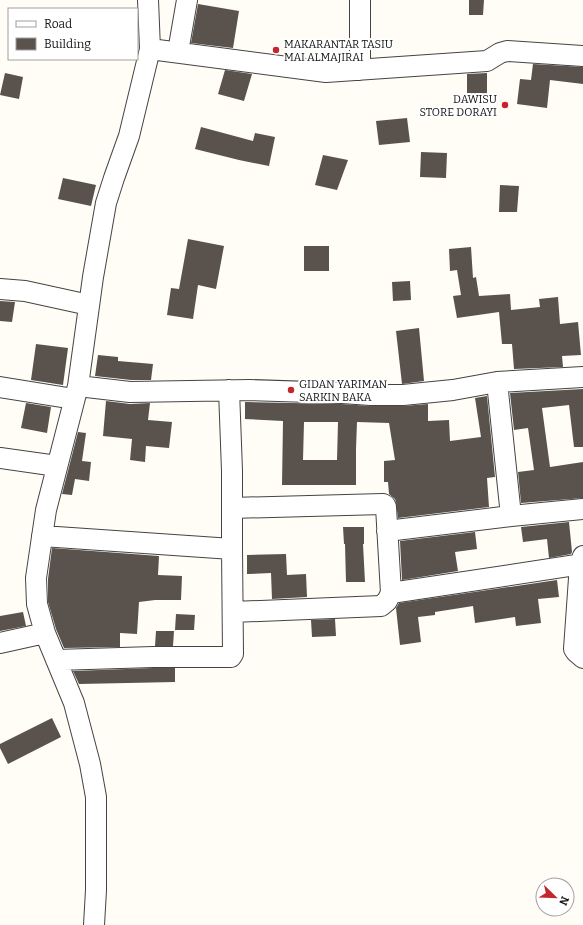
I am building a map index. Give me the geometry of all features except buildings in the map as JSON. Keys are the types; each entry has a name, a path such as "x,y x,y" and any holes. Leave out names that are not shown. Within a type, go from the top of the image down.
{"street":[{"path":"94,925 96,890 96,797 90,764 74,703 45,633 37,604 36,578 46,510 76,393 106,203 129,136 150,49 148,0"},
{"path":"178,52 187,0"},
{"path":"360,0 360,70"},
{"path":"150,49 326,72 487,61 500,53 507,51 583,56"},
{"path":"0,289 24,291 89,304"},
{"path":"0,387 76,393 250,390 404,395 453,390 497,382 583,377"},
{"path":"497,382 511,516"},
{"path":"56,660 153,657 231,657 233,654 232,471 229,390"},
{"path":"0,458 57,466"},
{"path":"232,508 385,505 391,593 387,601 381,606 233,612"},
{"path":"387,531 583,509"},
{"path":"42,536 232,548"},
{"path":"391,593 582,561 574,649 579,656 583,658"},
{"path":"0,642 45,633"}],"place":[{"name":"MAKARANTAR TASIU MAI ALMAJIRAI","path":"276,50"},
{"name":"DAWISU STORE DORAYI","path":"505,105"},
{"name":"GIDAN YARIMAN SARKIN BAKA","path":"291,390"}]}
